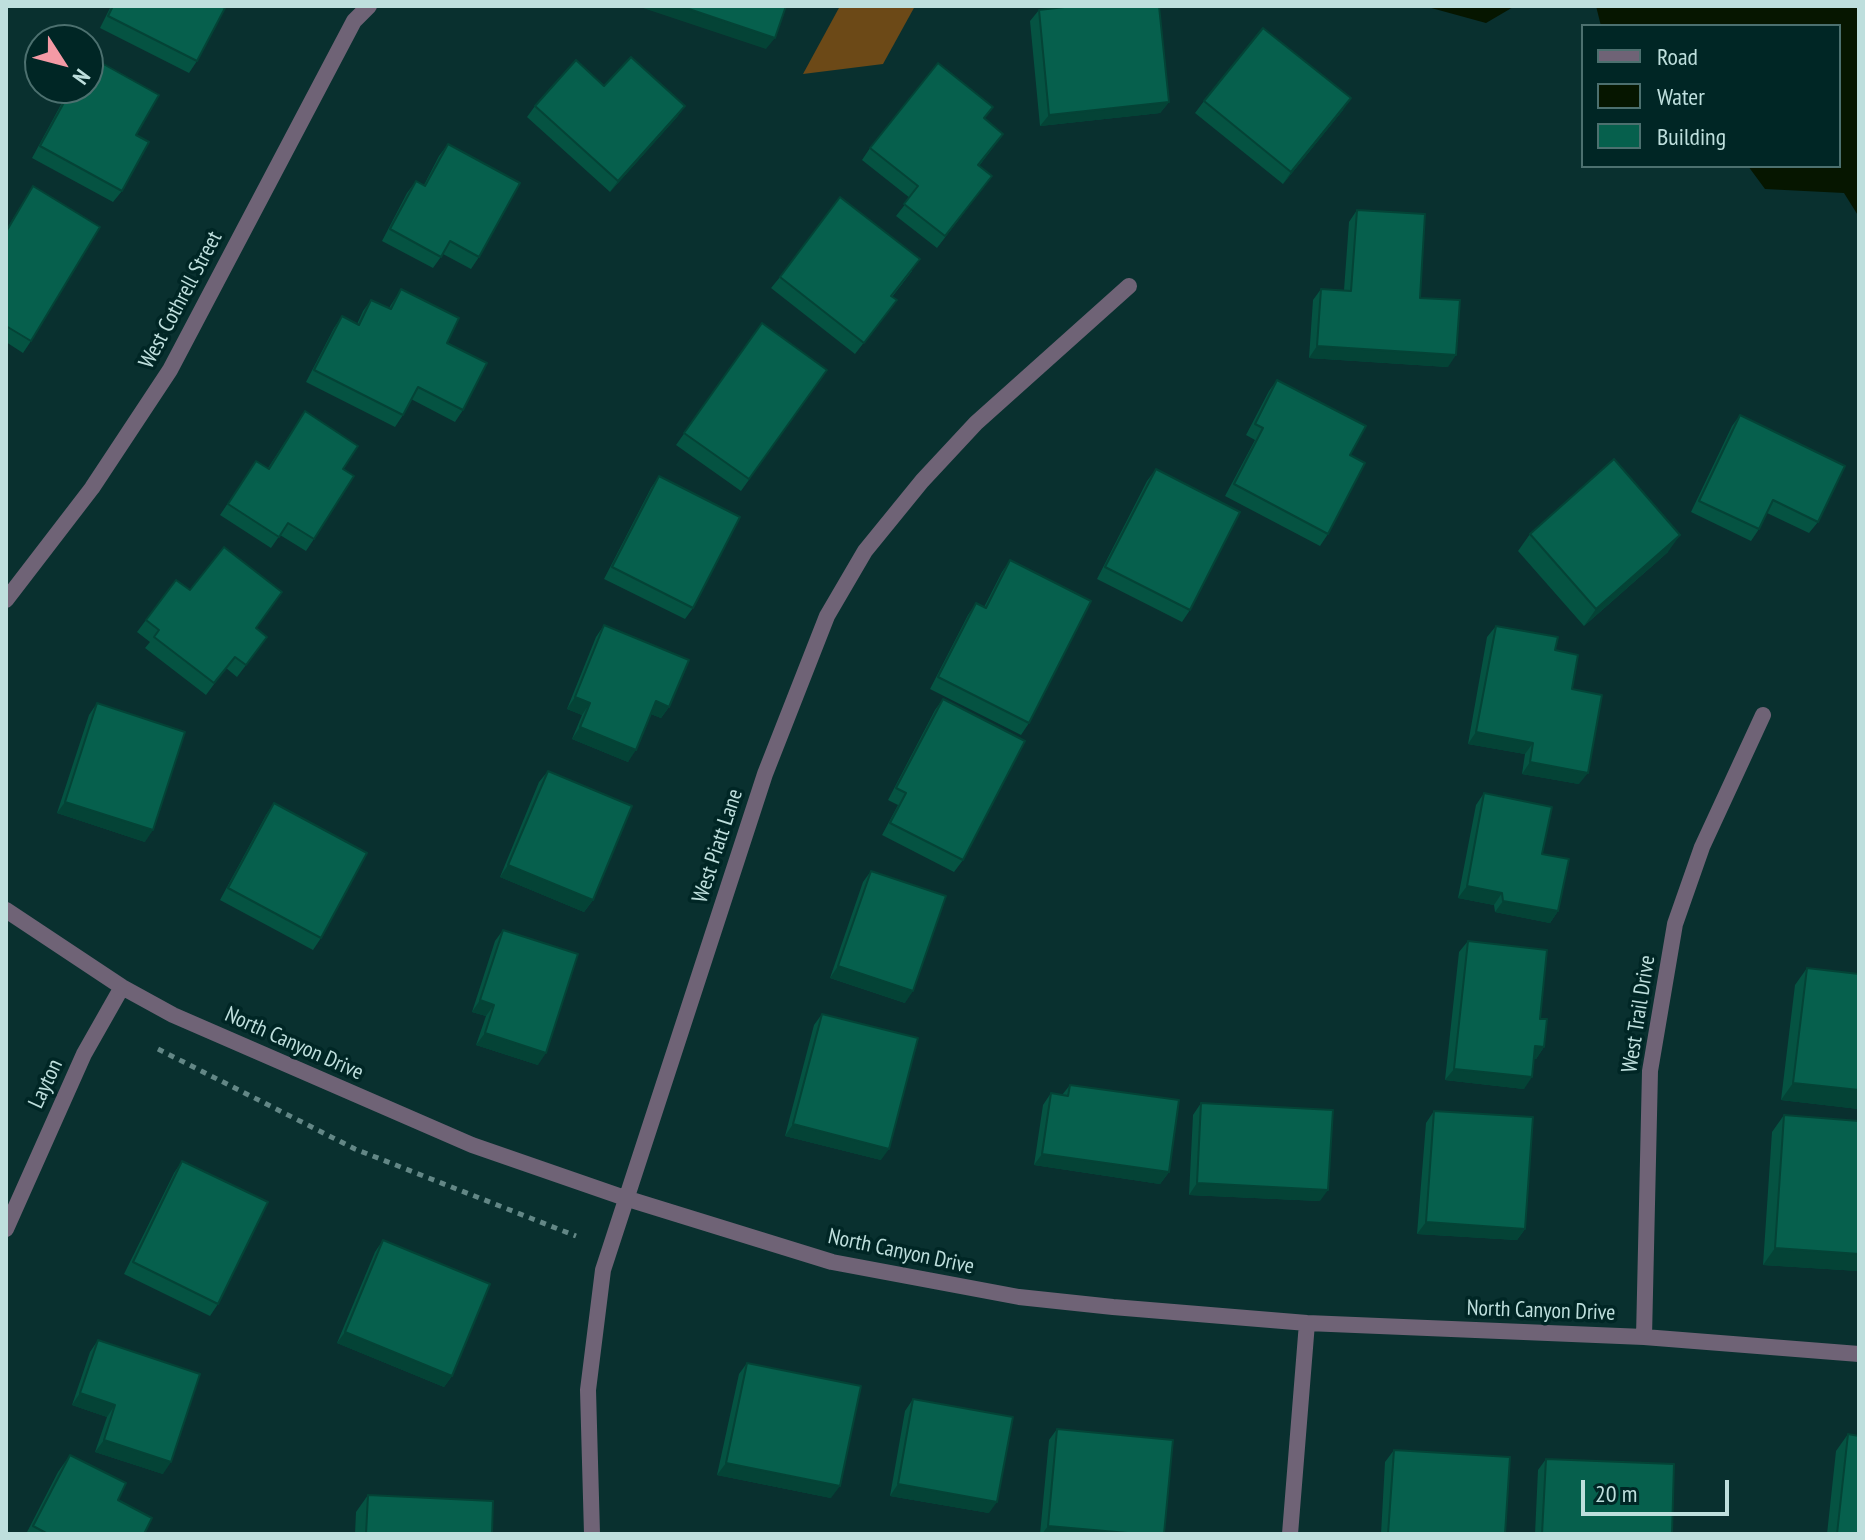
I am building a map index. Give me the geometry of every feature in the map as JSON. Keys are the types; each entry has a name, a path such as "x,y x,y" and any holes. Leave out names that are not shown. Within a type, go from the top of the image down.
{"street":[{"name":"West Cothrell Street","path":"6,600 92,488 170,370 354,21 369,6"},
{"name":"West Piatt Lane","path":"592,1534 588,1390 603,1270 765,774 827,616 865,551 922,481 976,423 1129,286"},
{"name":"West Trail Drive","path":"1644,1337 1650,1071 1675,924 1702,847 1763,715"},
{"name":"North Canyon Drive","path":"6,910 122,987 173,1015 472,1145 625,1198 832,1262 919,1281 1019,1297 1307,1323 1644,1337 1859,1354"},
{"name":"Layton","path":"6,1229 84,1054 122,987"},
{"path":"1290,1534 1307,1323"}],"path":[{"path":"146,1043 355,1149 576,1236"}],"shaded area":[{"path":"840,6 915,6 883,64 803,74"}],"water":[{"path":"1424,6 1515,6 1486,23"},
{"path":"1596,6 1859,6 1859,217 1844,193 1765,189 1749,168 1841,168 1841,24 1600,24"}],"building":[{"path":"113,6 225,8 197,61 108,16"},
{"path":"680,6 786,6 775,38"},
{"path":"1073,6 1159,6 1169,102 1049,115 1039,10"},
{"path":"1263,28 1351,98 1291,172 1204,101"},
{"path":"631,57 685,106 618,181 535,106 576,60 604,86"},
{"path":"938,63 993,107 984,118 1003,134 978,165 992,176 945,236 904,204 918,186 870,148"},
{"path":"104,64 159,95 136,135 149,142 122,191 40,146 63,104 104,104"},
{"path":"448,144 520,183 479,257 450,241 441,257 390,229 416,181 425,186"},
{"path":"33,186 100,227 31,341 6,326 6,232"},
{"path":"840,197 920,259 891,296 897,300 864,343 780,277"},
{"path":"1357,210 1425,214 1420,298 1460,300 1456,355 1317,346 1321,289 1351,291"},
{"path":"401,289 459,318 447,343 487,363 463,410 418,387 403,415 314,370 342,316 359,325 371,300 391,309"},
{"path":"762,323 827,370 749,479 684,433"},
{"path":"1277,380 1366,426 1350,455 1365,463 1328,534 1234,484 1263,428 1255,424"},
{"path":"305,411 358,446 343,469 354,476 314,539 288,523 279,537 228,504 256,461 269,469"},
{"path":"1740,415 1845,466 1818,522 1773,500 1759,529 1699,501"},
{"path":"1614,459 1680,535 1596,609 1530,534"},
{"path":"1156,469 1240,512 1190,610 1105,567"},
{"path":"659,476 740,517 693,608 612,567"},
{"path":"224,547 282,592 256,628 267,637 246,665 235,657 214,683 154,637 159,630 146,620 176,580 190,590"},
{"path":"1010,560 1091,601 1029,723 938,677 976,603 986,608"},
{"path":"604,625 689,660 669,707 656,701 636,750 580,727 590,703 575,697"},
{"path":"1496,626 1558,637 1555,650 1578,655 1572,689 1602,695 1588,773 1530,762 1533,743 1476,732"},
{"path":"943,699 1025,741 963,860 890,823 906,793 896,788"},
{"path":"97,703 185,732 153,830 65,802"},
{"path":"548,771 632,806 593,900 508,865"},
{"path":"1484,793 1552,807 1542,854 1569,859 1558,911 1503,901 1502,893 1467,886"},
{"path":"274,803 367,853 321,938 228,888"},
{"path":"871,871 946,896 913,991 838,966"},
{"path":"503,930 578,954 546,1053 485,1033 494,1005 480,1000"},
{"path":"1468,941 1547,950 1540,1019 1547,1019 1544,1047 1535,1046 1532,1077 1454,1069"},
{"path":"1807,968 1859,974 1859,1090 1793,1083"},
{"path":"822,1014 918,1038 889,1149 793,1124"},
{"path":"1070,1085 1179,1100 1169,1172 1042,1154 1051,1093 1068,1096"},
{"path":"1201,1103 1333,1110 1328,1190 1197,1183"},
{"path":"1434,1111 1533,1117 1525,1229 1426,1222"},
{"path":"1784,1115 1859,1121 1859,1254 1775,1248"},
{"path":"182,1161 268,1202 218,1304 133,1262"},
{"path":"383,1240 490,1284 452,1376 345,1332"},
{"path":"98,1340 200,1374 171,1462 104,1440 115,1405 80,1393"},
{"path":"747,1363 861,1386 840,1486 726,1463"},
{"path":"913,1399 1013,1417 997,1502 898,1484"},
{"path":"1057,1429 1173,1440 1164,1534 1048,1526"},
{"path":"1848,1434 1859,1436 1859,1534 1837,1534"},
{"path":"1394,1450 1510,1457 1505,1534 1388,1534"},
{"path":"70,1455 126,1483 118,1500 152,1518 144,1534 48,1534 33,1526"},
{"path":"1546,1459 1674,1464 1672,1534 1542,1534"},
{"path":"368,1495 493,1501 492,1534 366,1534"}]}
